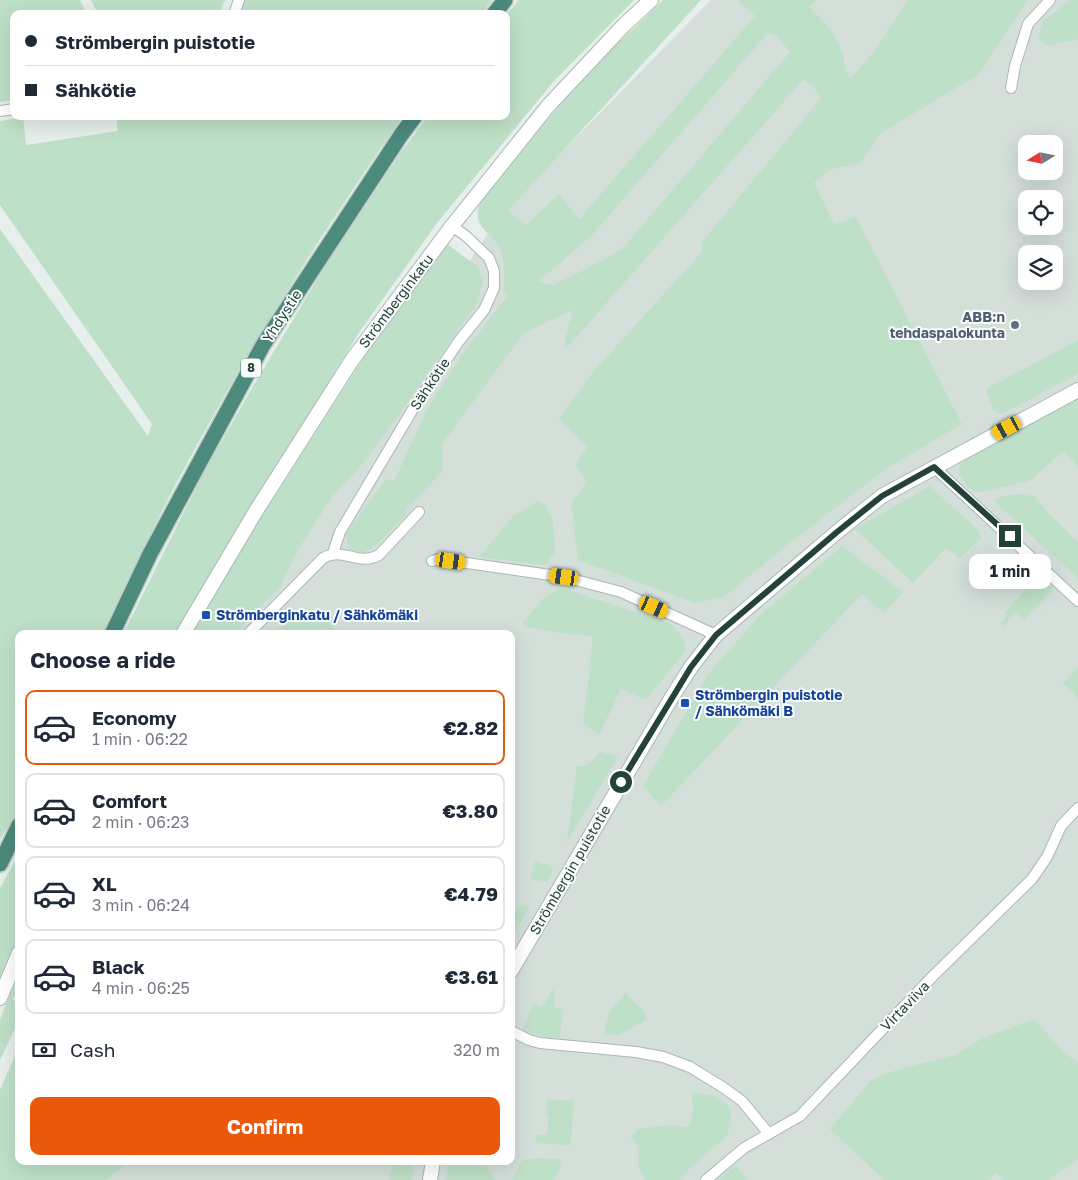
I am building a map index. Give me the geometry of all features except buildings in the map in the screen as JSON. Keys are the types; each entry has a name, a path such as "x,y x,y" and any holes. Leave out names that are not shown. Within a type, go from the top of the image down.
{"highway":[{"path":"497,10 505,0"},
{"name":"Yhdystie","path":"114,630 150,554 263,345 401,135 413,120"},
{"path":"0,864 15,833"}],"street":[{"name":"Strömberginkatu","path":"184,630 256,511 352,360 452,226 548,106 624,25 651,0"},
{"path":"1011,88 1015,66 1028,24 1050,0"},
{"name":"Sähkötie","path":"333,553 340,532 413,409 459,341 484,310 494,288 494,271 489,258 466,236 452,226"},
{"name":"Strömbergin puistotie","path":"515,964 672,697 691,667 716,635 882,496 1078,390"},
{"path":"934,467 1078,600"},
{"path":"252,630 323,558 333,553 364,560 374,558 419,512"},
{"path":"432,561 439,559 564,577 621,592 716,635"},
{"name":"Virtaviiva","path":"706,1180 744,1148 800,1116 933,976 1032,879 1047,857 1061,826 1078,808"},
{"path":"0,998 15,962"},
{"path":"515,1033 540,1043 636,1052 664,1057 690,1067 742,1100 768,1134"},
{"path":"430,1180 432,1165"}],"shaded area":[{"path":"711,0 1078,0 1078,1180 0,1180 15,1165 515,1165 515,630 221,630 502,213"}],"green space":[{"path":"0,0 80,0 85,10 10,10 10,101 0,102"},
{"path":"91,0 225,0 221,10 96,10"},
{"path":"243,0 492,0 485,10 240,10"},
{"path":"519,0 634,0 554,81 437,223 360,331 176,630 125,630 204,472 252,388 327,263 401,152 425,120 510,120 510,10"},
{"path":"663,0 701,0 508,211 526,225 559,194 579,219 755,16 737,0 817,0 809,7 837,39 850,79 873,53 908,0 1028,0 978,75 881,133 860,163 831,169 814,183 834,224 856,217 962,424 886,469 725,596 695,603 578,560 571,504 586,482 576,464 587,447 559,419 592,373 702,252 702,242 821,98 815,88 804,79 565,350 564,342 573,310 524,333 442,444 442,472 407,509 406,515 377,544 363,553 349,550 346,534 386,479 394,481 429,405 464,352 508,295 503,289 504,269 500,249 479,223 478,210 481,201 559,106 613,48","holes":["768,33 777,37 790,52 622,249 553,285 538,282 592,235"]},
{"path":"1071,0 1078,0 1078,39 1049,46 1038,39 1043,21"},
{"path":"23,120 26,145 118,131 117,120 400,120 313,249 230,386 168,499 105,630 15,630 15,815 0,839 0,229 148,436 152,424 0,205 0,121"},
{"path":"447,244 478,267 483,281 477,303 399,415 360,467 332,497 298,550 279,589 237,630 192,630 225,574 364,357"},
{"path":"1078,340 1078,374 1002,414 993,411 986,389"},
{"path":"1078,399 1078,466 1063,451 1030,481 981,492 971,490 960,476 959,467 964,460"},
{"path":"930,486 977,529 982,537 960,558 946,548 913,583 855,529"},
{"path":"1017,494 1034,496 1050,515 1078,542 1078,578 996,503 995,498"},
{"path":"538,501 546,505 553,522 555,553 545,565 479,557 513,516"},
{"path":"842,546 903,592 884,613 862,594 661,806 643,786 708,674 759,616"},
{"path":"1039,575 1054,589 1024,620 1016,613 1004,626 1000,623 1007,616 1004,614 1005,612"},
{"path":"562,588 671,624 684,639 686,650 646,700 621,689 599,735 583,723 593,637 528,628 522,623 544,598"},
{"path":"334,617 332,630 275,630 299,618"},
{"path":"1078,667 1078,698 1063,683"},
{"path":"601,752 618,757 567,842 577,766 586,766"},
{"path":"15,861 15,945 0,979 0,888"},
{"path":"535,861 549,865 553,870 547,882 530,879"},
{"path":"531,905 515,932 515,909"},
{"path":"15,983 13,999 15,1000 15,1028 0,1060 0,1019"},
{"path":"554,988 554,1008 563,1009 560,1038 541,1036 522,1030 534,1003 542,1007"},
{"path":"625,993 644,1011 647,1019 619,1035 603,1035 610,1011"},
{"path":"1034,1019 1065,1053 1078,1063 1078,1159 1048,1180 1004,1180 996,1173 987,1180 884,1180 830,1129 871,1080 899,1069 955,1055 981,1039"},
{"path":"15,1056 15,1165 124,1165 107,1180 0,1180 0,1090"},
{"path":"692,1092 715,1096 729,1106 732,1116 727,1136 679,1180 645,1180 638,1165 639,1147 631,1136 639,1129 669,1125 689,1127 693,1112"},
{"path":"547,1099 574,1101 571,1142 568,1145 535,1143 537,1134 547,1135 549,1114 546,1114"},
{"path":"536,1158 559,1159 562,1165 554,1180 512,1180 522,1161"},
{"path":"393,1165 414,1165 412,1180 390,1180 389,1175"},
{"path":"448,1165 474,1165 486,1167 496,1180 446,1180"},
{"path":"736,1165 747,1180 718,1180"}],"place":[{"name":"ABB:n tehdaspalokunta","path":"1015,325"},
{"name":"Strömberginkatu / Sähkömäki","path":"206,615"},
{"name":"Strömbergin puistotie / Sähkömäki B","path":"685,703"}],"route":[{"path":"621,782 691,667 716,635 882,496 934,467 1010,536"}]}
